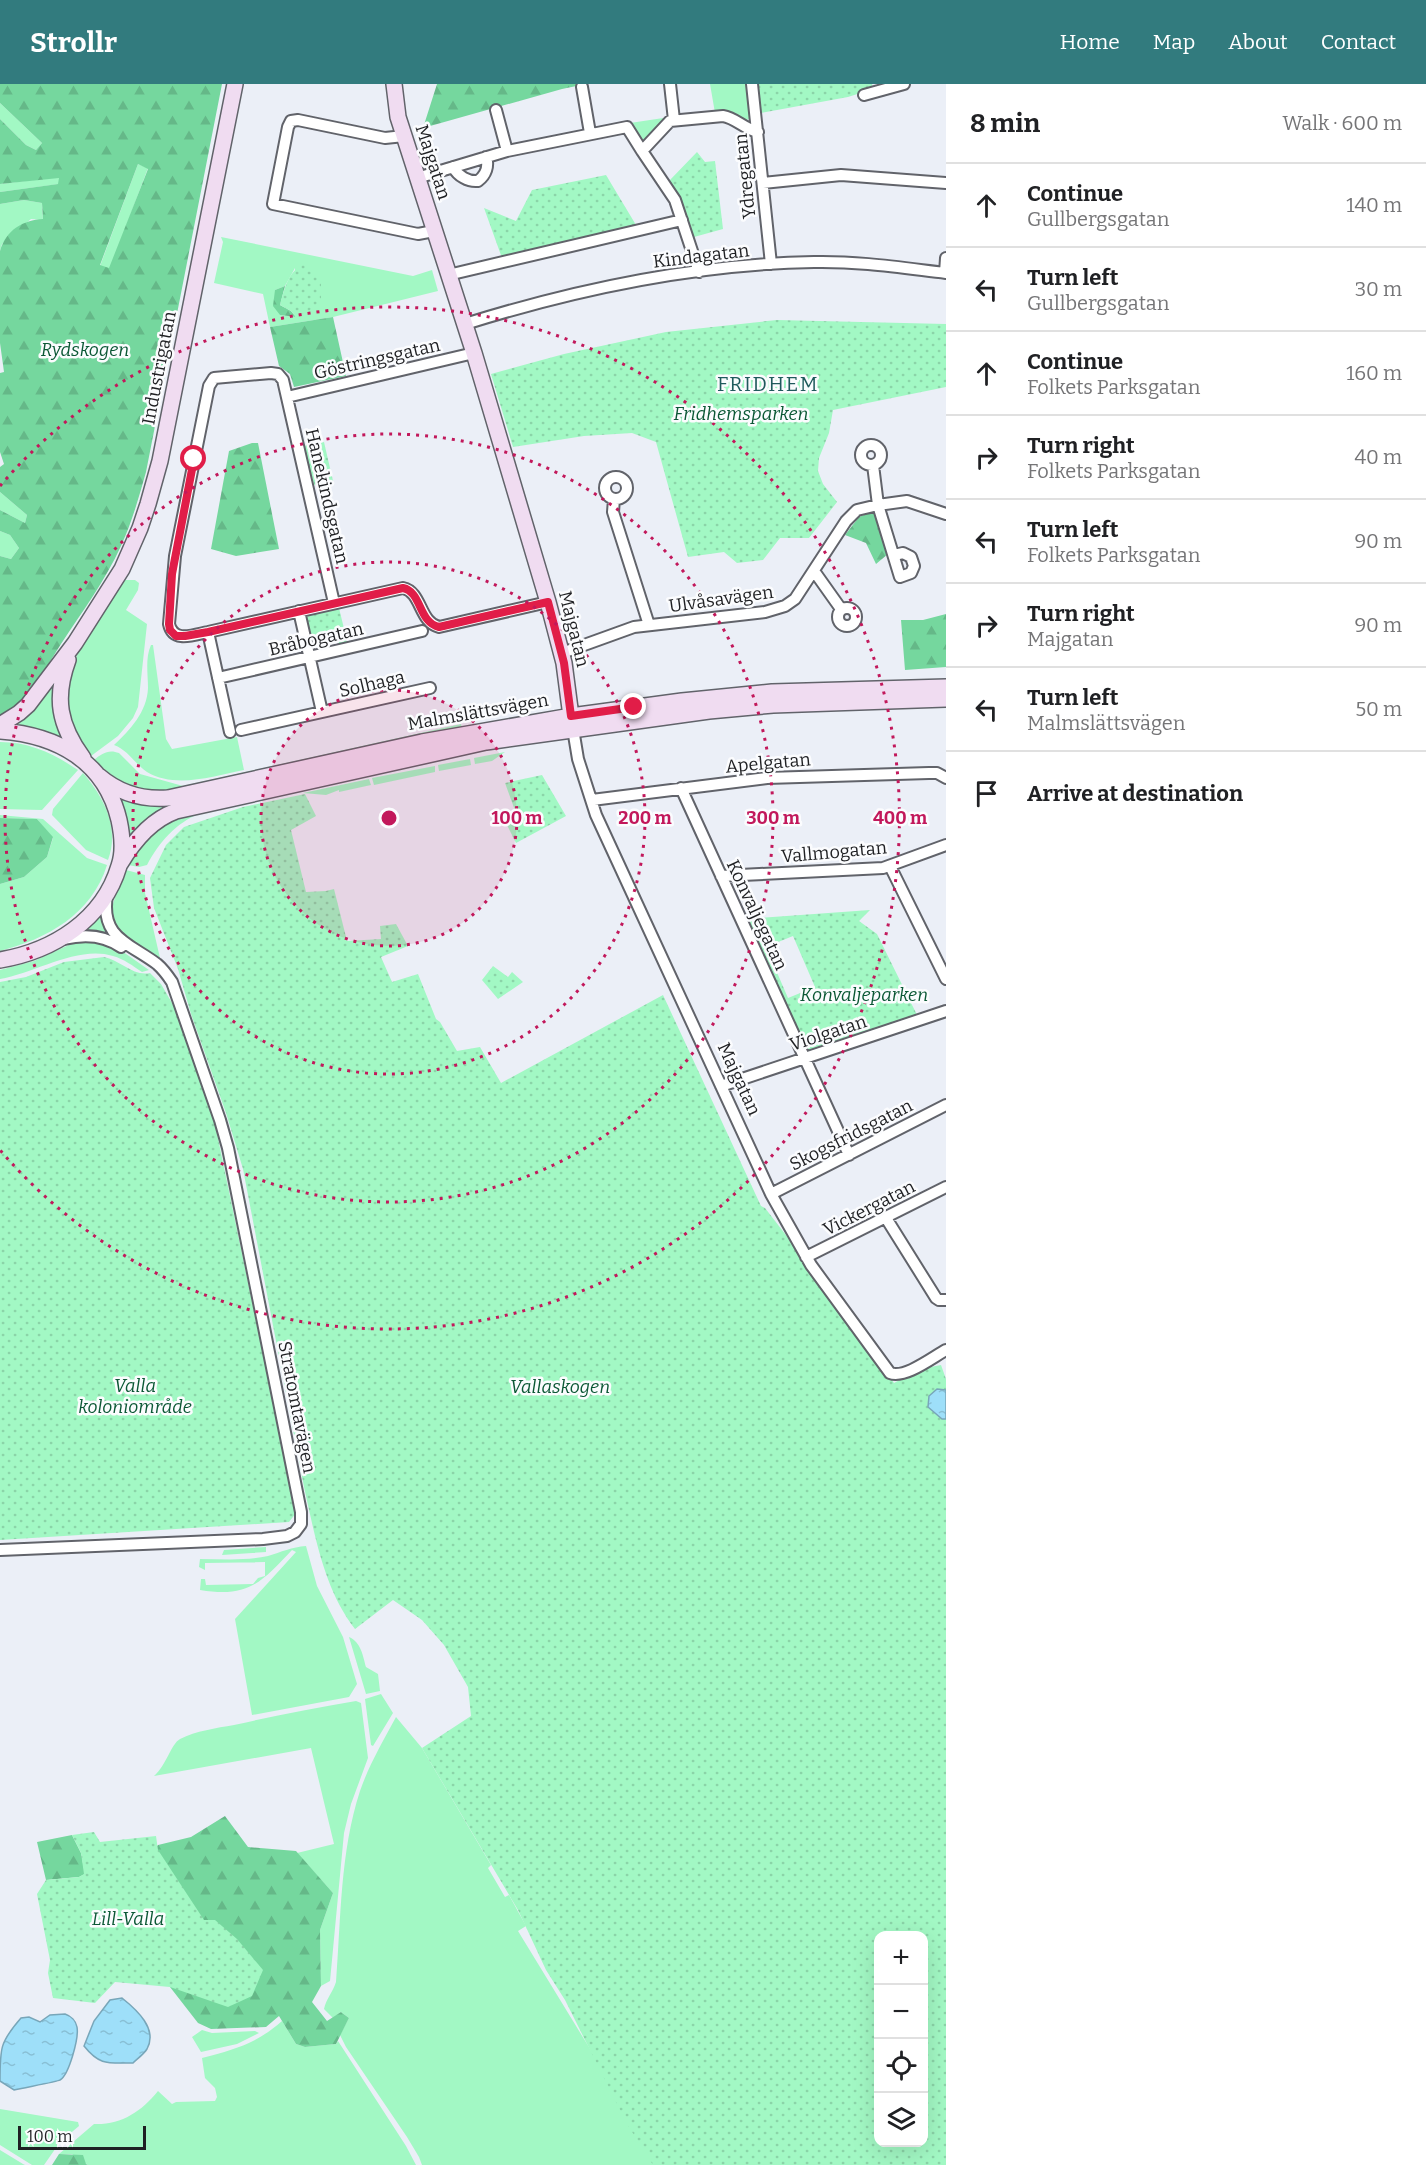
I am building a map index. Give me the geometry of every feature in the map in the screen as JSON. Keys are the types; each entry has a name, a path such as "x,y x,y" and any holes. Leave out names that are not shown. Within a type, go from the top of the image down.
{"main road":[{"name":"Industrigatan","path":"0,725 28,705 75,643 122,569 140,528 154,484 169,417 235,84"},
{"name":"Majgatan","path":"394,84 394,102 404,136 474,352 548,602 562,653 572,723"},
{"name":"Industrigatan","path":"75,643 64,672 60,706 67,731 110,794 116,810 121,839 120,864"},
{"name":"Malmslättsvägen","path":"120,864 147,830 160,819 176,812 572,723 682,701 772,692 946,687"},
{"name":"Malmslättsvägen","path":"0,731 30,735 64,748 117,788 135,796 168,798 411,744 572,723 773,705 946,699"},
{"path":"0,960 34,952 73,931 88,918 108,891 120,864"}],"street":[{"path":"670,84 674,120"},
{"name":"Ydregatan","path":"752,84 771,264"},
{"path":"864,95 879,87 904,84"},
{"path":"582,87 590,133"},
{"path":"496,110 507,151"},
{"path":"642,151 670,121 674,120 723,116 731,118 744,128 758,132"},
{"path":"404,136 385,138 298,120 291,121 273,204 418,234 434,231"},
{"path":"417,178 507,151 627,127 672,196 699,272"},
{"path":"453,167 458,174 469,180 478,181 487,167 486,157"},
{"path":"763,183 842,175 946,183"},
{"name":"Kindagatan","path":"448,275 682,220"},
{"path":"945,273 946,258"},
{"name":"Kindagatan","path":"465,324 519,307 587,291 699,272 771,264 817,262 945,273"},
{"name":"Göstringsgatan","path":"287,397 474,352"},
{"name":"Hanekindsgatan","path":"208,632 180,637 172,633 169,624 175,556 210,383 214,378 220,376 274,373 283,380 334,603"},
{"path":"873,465 878,505 894,555"},
{"path":"614,499 615,517 649,625"},
{"name":"Ulvåsavägen","path":"562,653 630,627 765,612 781,608 795,599 850,516 860,509 909,502 946,514"},
{"path":"814,571 842,609"},
{"path":"218,678 208,632 398,588 412,592 429,622 439,627 548,602"},
{"name":"Solhaga","path":"299,611 322,712"},
{"name":"Bråbogatan","path":"218,678 422,631"},
{"name":"Solhaga","path":"218,678 236,731 430,688"},
{"name":"Majgatan","path":"572,723 578,759 596,815 771,1194 806,1257 886,1370 895,1375 905,1373 946,1350"},
{"name":"Apelgatan","path":"592,800 766,778 830,774 937,773 946,778"},
{"name":"Konvaljegatan","path":"681,788 849,1155"},
{"name":"Vallmogatan","path":"721,876 890,866 946,845"},
{"path":"890,866 946,979"},
{"name":"Stratomtavägen","path":"0,1550 263,1539 287,1536 295,1532 301,1524 301,1512 288,1441 228,1148 172,982 158,965 131,948 114,933 108,921 106,906 108,891"},
{"name":"Stratomtavägen","path":"58,941 83,935 115,943 154,970 179,1002"},
{"name":"Violgatan","path":"721,1086 946,1011"},
{"name":"Skogsfridsgatan","path":"771,1194 946,1105"},
{"name":"Vickergatan","path":"806,1257 946,1187"},
{"path":"886,1218 936,1298 946,1300"}],"green space":[{"name":"Rydskogen","path":"0,84 222,84 146,472 132,519 108,572 42,675 19,703 0,718 0,556 11,559 19,548 10,535 0,531 0,510 25,523 27,515 0,492 0,467 4,464 0,452 0,373 4,372 0,343 0,251 6,237 16,228 29,221 43,219 42,203 24,200 0,204 0,192 58,184 59,178 0,184 0,119 26,145 36,150 42,143 0,103","holes":["138,164 148,169 109,268 100,265"]},
{"path":"437,84 586,84 423,128"},
{"path":"710,84 746,84 750,119 741,121 729,112 715,113"},
{"path":"757,84 872,84 873,89 848,97 761,113"},
{"path":"0,103 42,143 36,150 26,145 0,119"},
{"path":"670,117 645,142 630,123"},
{"path":"697,152 705,162 715,161 723,229 694,237 676,191 669,181"},
{"path":"138,164 148,168 110,269 100,266"},
{"path":"606,175 636,225 502,258 484,208 516,221 532,190"},
{"path":"59,177 59,184 0,192 0,184"},
{"path":"24,200 42,203 43,220 31,219 2,244 0,251 0,204"},
{"path":"221,237 413,276 432,270 438,291 333,317 270,327 263,294 214,283 223,242","holes":["295,268 296,317 280,315 275,290 285,286"]},
{"path":"303,264 321,281 321,300 309,311 296,317 280,305 290,277"},
{"path":"285,286 280,305 296,317 280,315 273,306 275,290"},
{"path":"333,317 346,376 294,387 290,374 279,366 270,327"},
{"name":"Fridhemsparken","path":"777,320 946,324 946,387 833,410 829,433 819,458 818,471 823,484 837,502 809,538 780,538 763,560 737,563 724,552 688,557 656,442 632,433 584,436 513,447 491,374 564,354 666,332"},
{"path":"324,442 333,481 314,485 304,446"},
{"path":"258,443 279,549 236,556 211,549 229,451"},
{"path":"0,492 27,515 25,523 0,510"},
{"path":"874,511 888,554 876,564 866,543 845,535 859,517"},
{"path":"0,531 10,535 19,548 11,559 0,556"},
{"path":"125,580 135,580 139,583 138,590 126,610 147,624 138,707 133,718 118,736 91,756 75,733 67,710 67,687 73,665 83,643"},
{"path":"339,608 348,645 340,647 338,639 317,644 316,640 308,636 305,616"},
{"path":"946,614 946,667 905,670 901,620 923,620"},
{"path":"151,645 153,645 166,739 172,749 237,737 244,770 195,780 170,780 147,772 123,750 114,745 132,727 145,705 148,688 147,661"},
{"path":"59,669 68,745 7,727"},
{"path":"461,724 462,728 170,792 147,791 128,785 94,760 106,752 119,753 140,774 183,786"},
{"path":"0,742 21,744 41,750 78,770 42,810 0,809"},
{"path":"429,745 167,808 148,817 127,838 115,795 124,799"},
{"path":"505,752 492,761 475,764 474,758"},
{"path":"470,759 471,765 439,771 438,765"},
{"path":"435,766 435,772 374,785 372,778"},
{"path":"83,773 91,782 108,814 112,836 108,860 86,850 52,815 53,809"},
{"path":"542,775 566,816 516,843 505,821 517,816 505,783"},
{"path":"369,779 371,785 339,792 339,790 326,795 303,793"},
{"name":"Vallaskogen","path":"305,794 316,816 291,830 306,892 334,889 347,941 381,939 380,926 396,924 408,946 381,957 392,982 418,974 436,1019 457,1051 480,1047 501,1083 663,995 761,1206 765,1208 806,1261 894,1383 920,1369 941,1365 946,1379 946,2165 653,2165 627,2124 565,2000 546,1970 518,1910 422,1748 471,1716 468,1687 444,1645 422,1620 393,1600 355,1629 344,1613 328,1579 304,1487 243,1169 178,969 154,908 150,878 166,845 184,827 243,807"},
{"path":"200,813 183,822 169,834 147,865 139,867 128,865 133,852 164,821"},
{"path":"0,815 43,819 87,858 107,865 91,897 66,922 34,939 0,951 0,884 24,877 47,857 53,838 37,819 0,818"},
{"path":"0,818 37,819 53,837 47,857 24,877 0,884"},
{"path":"126,870 145,875 145,893 160,958 158,962 124,937 116,930 113,923 112,908"},
{"name":"Konvaljeparken","path":"870,910 859,921 877,934 918,1017 806,1054 744,919","holes":["793,936 815,987 788,998 766,947"]},
{"path":"102,913 108,935 87,930"},
{"path":"93,939 119,949 149,970 142,972 113,956 86,954 0,979 0,970 34,961 73,943"},
{"name":"Valla koloniområde","path":"104,957 138,973 150,973 161,984 176,1010 215,1124 296,1513 289,1522 0,1540 0,982 26,977 64,962"},
{"path":"493,966 508,977 512,972 523,982 498,999 482,980"},
{"path":"306,1546 317,1586 343,1637 357,1684 349,1697 252,1715 235,1619 296,1552 292,1550 262,1579 252,1585 242,1590 230,1592 200,1590 201,1579 205,1579 206,1585 253,1584 258,1578 265,1576 265,1562 205,1563 205,1570 199,1567 200,1559 260,1558"},
{"path":"266,1547 266,1552 222,1555 224,1550"},
{"path":"349,1637 359,1646 366,1667 378,1674 380,1691 366,1694"},
{"path":"381,1694 393,1713 373,1746 371,1745 365,1699"},
{"path":"356,1701 361,1703 368,1758 351,1804 344,1833 330,1981 321,1986 320,1930 333,1893 297,1853 334,1844 311,1748 154,1776 162,1767 174,1745 186,1736"},
{"path":"396,1717 422,1748 491,1865 488,1868 505,1897 509,1895 526,1926 518,1931 661,2165 422,2165 407,2137 346,2047 340,2035 349,2018 341,2012 333,2018 324,2009 336,1982 345,1862 353,1814 360,1791 376,1753"},
{"path":"225,1816 248,1847 296,1851 333,1893 320,1930 321,1986 312,2002 327,2021 341,2012 349,2018 336,2044 305,2047 296,2044 279,2016 266,2027 211,2029 198,2023 170,1987 144,1861 158,1845 191,1837"},
{"name":"Lill-Valla","path":"94,1832 100,1842 156,1836 158,1850 204,1920 215,1920 237,1939 263,1970 252,1996 228,2007 170,1987 115,1982 95,2003 53,1998 48,1973 50,1960 37,1894 46,1880 79,1877 84,1874 81,1853 72,1835"},
{"path":"72,1835 81,1853 85,1874 79,1877 46,1880 37,1842"},
{"path":"282,2021 296,2044 305,2047 336,2044 338,2041 416,2165 88,2165 72,2154 59,2154 94,2124 122,2120 130,2116 158,2091 172,2104 215,2101 217,2097 215,2088 205,2078 202,2058 254,2040"},
{"path":"202,2030 212,2033 255,2031 259,2033 237,2044 201,2052 192,2037"},
{"path":"0,2109 78,2122 79,2126 60,2142 44,2165 32,2165 0,2145"},
{"path":"0,2150 23,2164 25,2165 0,2165"},
{"path":"59,2154 83,2155 88,2165 52,2165"}],"water":[{"path":"937,1389 946,1390 946,1419 942,1419 928,1407 929,1396"},
{"path":"122,1998 144,2020 150,2034 150,2042 146,2051 133,2063 105,2062 95,2057 84,2046 94,2021 110,2000"},
{"path":"65,2014 74,2021 77,2032 73,2056 63,2077 57,2081 14,2090 0,2081 0,2061 5,2040 21,2018 29,2017 40,2022 50,2015"}],"district":[{"name":"FRIDHEM","path":"768,384"}],"route":[{"path":"194,459 172,574 169,624 170,630 176,636 208,632 398,588 412,592 426,619 435,627 548,602 564,663 571,716 634,707"}]}
